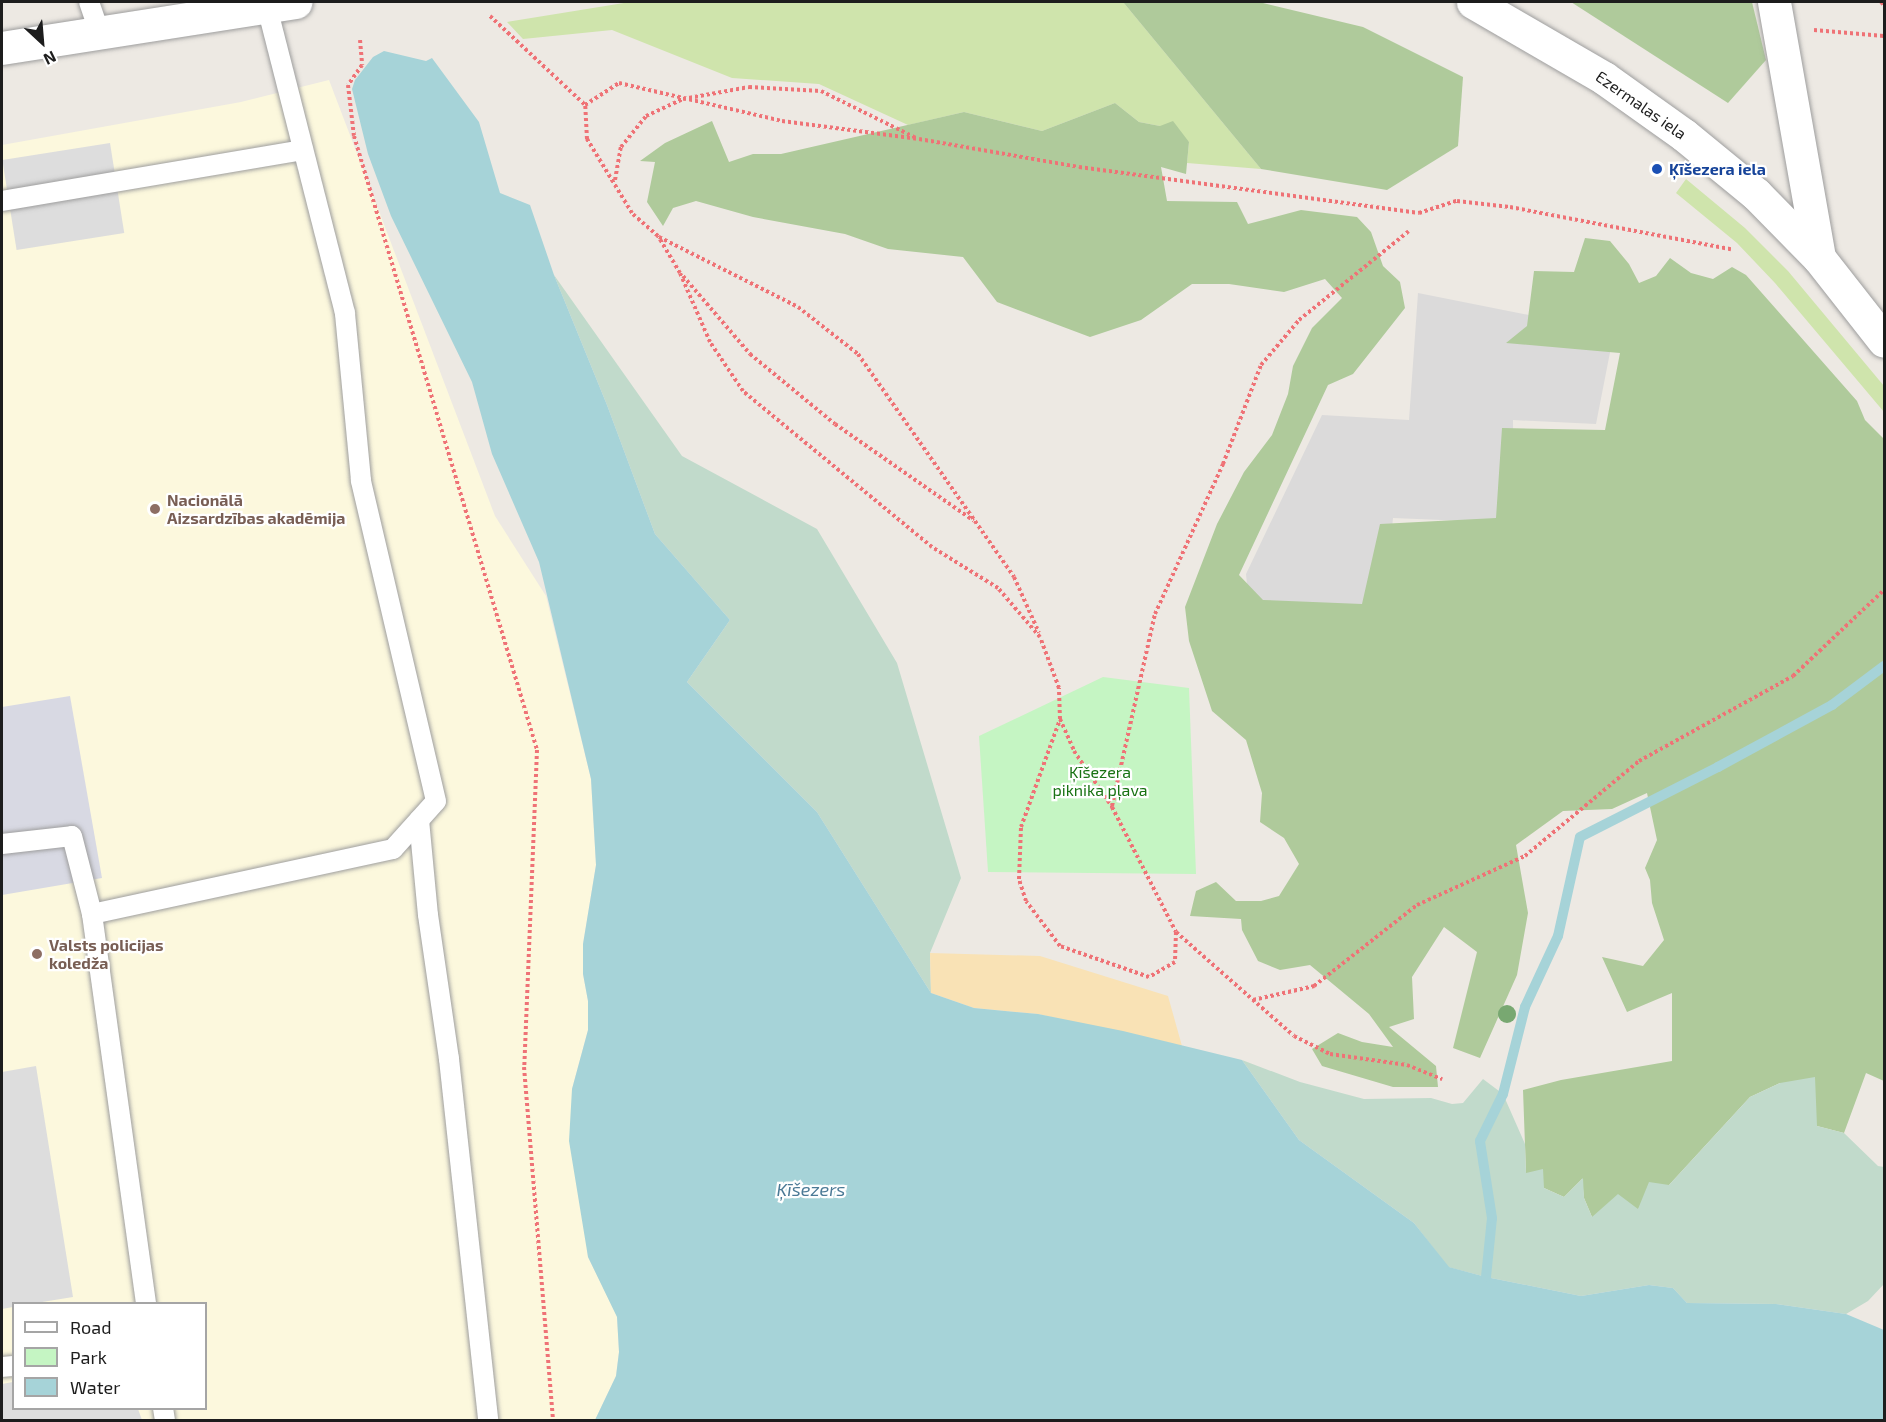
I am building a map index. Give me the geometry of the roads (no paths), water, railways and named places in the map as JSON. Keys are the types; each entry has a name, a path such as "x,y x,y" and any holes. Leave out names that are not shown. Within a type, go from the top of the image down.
{"street":[{"name":"Ezermalas iela","path":"1473,2 1604,78 1684,135 1756,194 1819,258 1884,340"},
{"path":"1774,2 1819,258"},
{"path":"2,48 94,16 281,4"}],"lane":[{"path":"92,914 393,849 436,801 361,480 345,313 303,150 281,4"},
{"path":"2,201 303,150"},
{"path":"419,820 428,915 449,1059 488,1420"},
{"path":"2,844 72,836 92,914 146,1302"}],"water":[{"name":"Ķīšezers","path":"384,51 426,61 432,58 479,122 500,193 530,205 554,275 607,405 655,534 730,620 687,682 817,812 931,993 974,1008 1038,1014 1123,1031 1242,1060 1299,1140 1414,1223 1449,1267 1486,1277 1581,1296 1649,1285 1673,1288 1687,1303 1776,1304 1846,1314 1884,1330 1884,1420 595,1420 616,1376 619,1352 617,1317 588,1257 569,1141 572,1089 588,1030 583,944 596,865 591,779 539,562 492,454 472,382 391,216 368,154 352,89 355,80 373,57"}],"waterway":[{"path":"1486,1277 1492,1218 1480,1141 1503,1094 1525,1007 1558,936 1580,837 1718,767 1832,705 1884,666"}],"place":[{"name":"Ķīšezera iela","path":"1657,169"},
{"name":"Nacionālā Aizsardzības akadēmija","path":"155,509"},
{"name":"Valsts policijas koledža","path":"37,954"}],"park label":[{"name":"Ķīšezera piknika pļava","path":"1100,781"}]}
